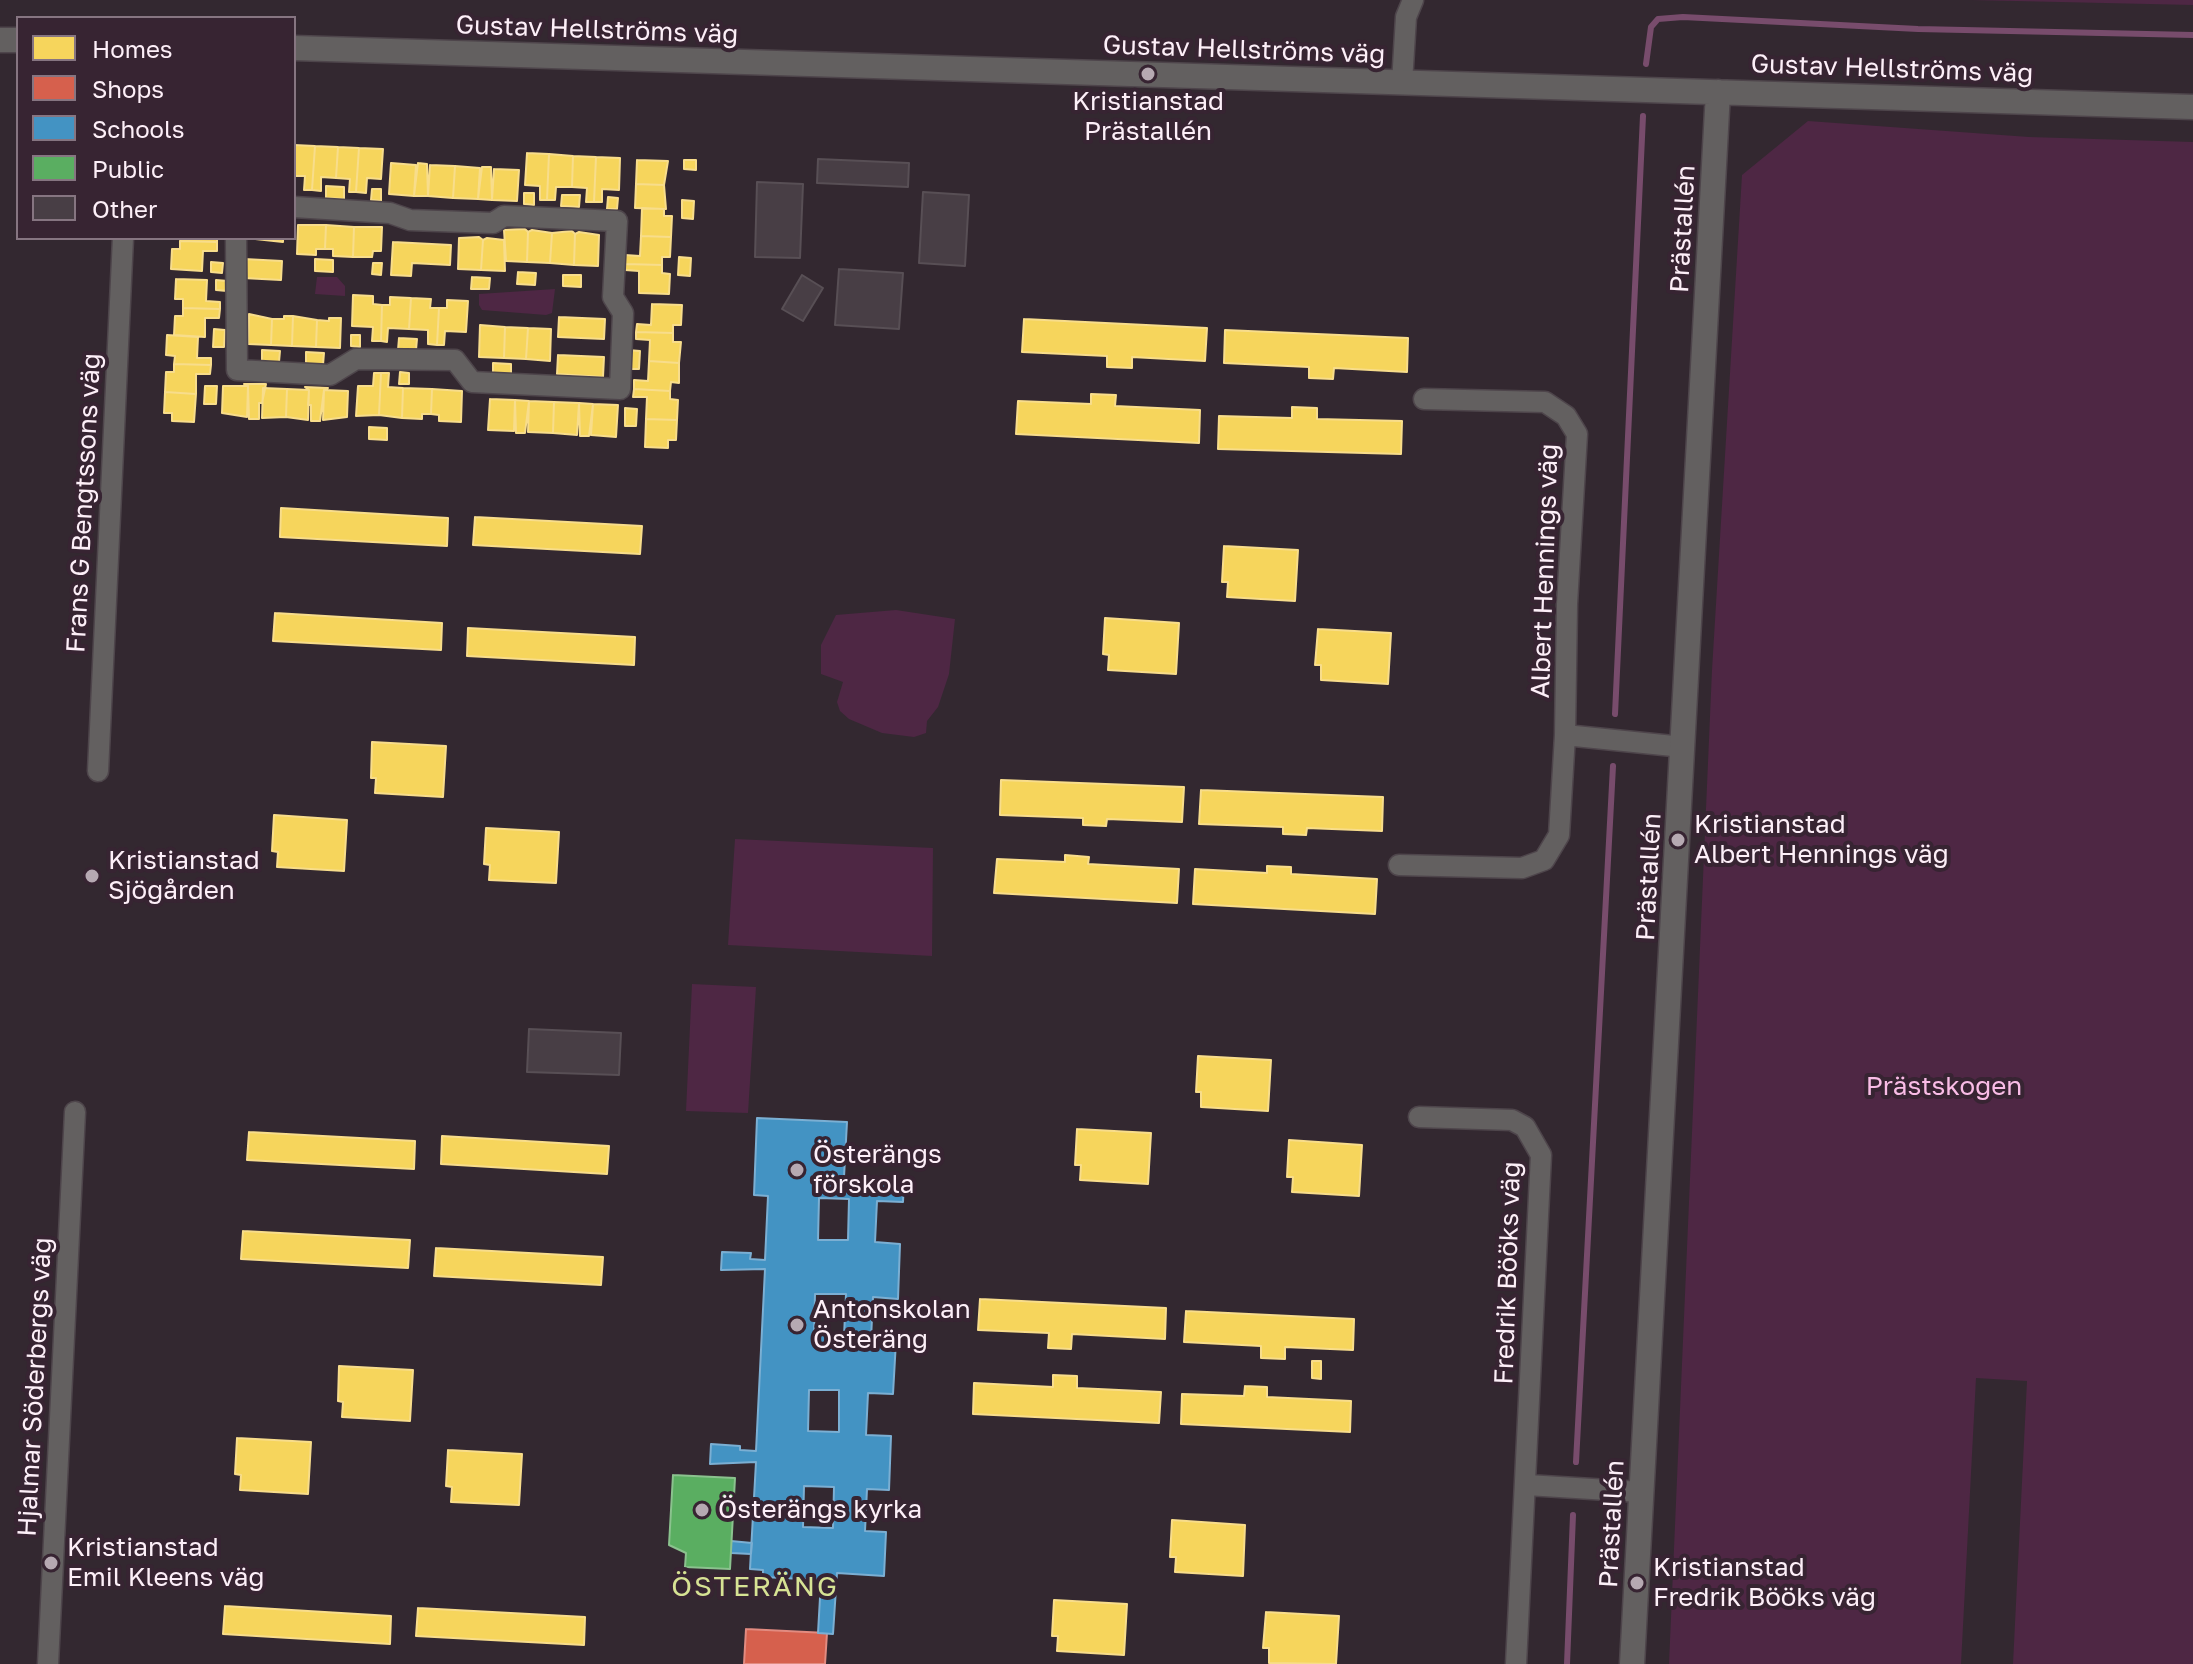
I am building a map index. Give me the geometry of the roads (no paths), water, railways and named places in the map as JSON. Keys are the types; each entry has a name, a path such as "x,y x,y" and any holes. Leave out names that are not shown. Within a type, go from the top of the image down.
{"street":[{"path":"1402,83 1406,17 1413,0"},
{"name":"Gustav Hellströms väg","path":"296,48 2193,107"},
{"name":"Prästallén","path":"1632,1664 1718,92"},
{"path":"236,240 237,370 330,375 356,359 455,360 472,382 620,389 623,313 613,297 617,221 504,216 493,223 410,220 390,213 296,207"},
{"name":"Frans G Bengtssons väg","path":"98,771 123,240"},
{"name":"Albert Hennings väg","path":"1399,865 1522,868 1544,860 1559,835 1565,735 1567,604 1577,434 1566,416 1545,402 1424,399"},
{"name":"Albert Hennings väg","path":"1565,735 1683,747"},
{"name":"Hjalmar Söderbergs väg","path":"48,1664 75,1112"},
{"name":"Fredrik Bööks väg","path":"1419,1117 1512,1120 1525,1127 1541,1155 1516,1664"},
{"path":"1527,1485 1641,1492"}],"waterway":[{"path":"1646,64 1651,27 1658,19 1683,17 1918,29 2193,35"},
{"path":"1615,714 1643,116"},
{"path":"1576,1462 1613,766"},
{"path":"1567,1664 1573,1515"}],"place":[{"name":"Kristianstad Prästallén","path":"1148,74"},
{"name":"Kristianstad Albert Hennings väg","path":"1678,840"},
{"name":"Kristianstad Sjögården","path":"92,876"},
{"name":"Österängs förskola","path":"797,1170"},
{"name":"Antonskolan Österäng","path":"797,1325"},
{"name":"Österängs kyrka","path":"702,1510"},
{"name":"Kristianstad Emil Kleens väg","path":"51,1563"},
{"name":"Kristianstad Fredrik Bööks väg","path":"1637,1583"}],"district":[{"name":"ÖSTERÄNG","path":"755,1587"}],"park label":[{"name":"Prästskogen","path":"1944,1087"}]}
